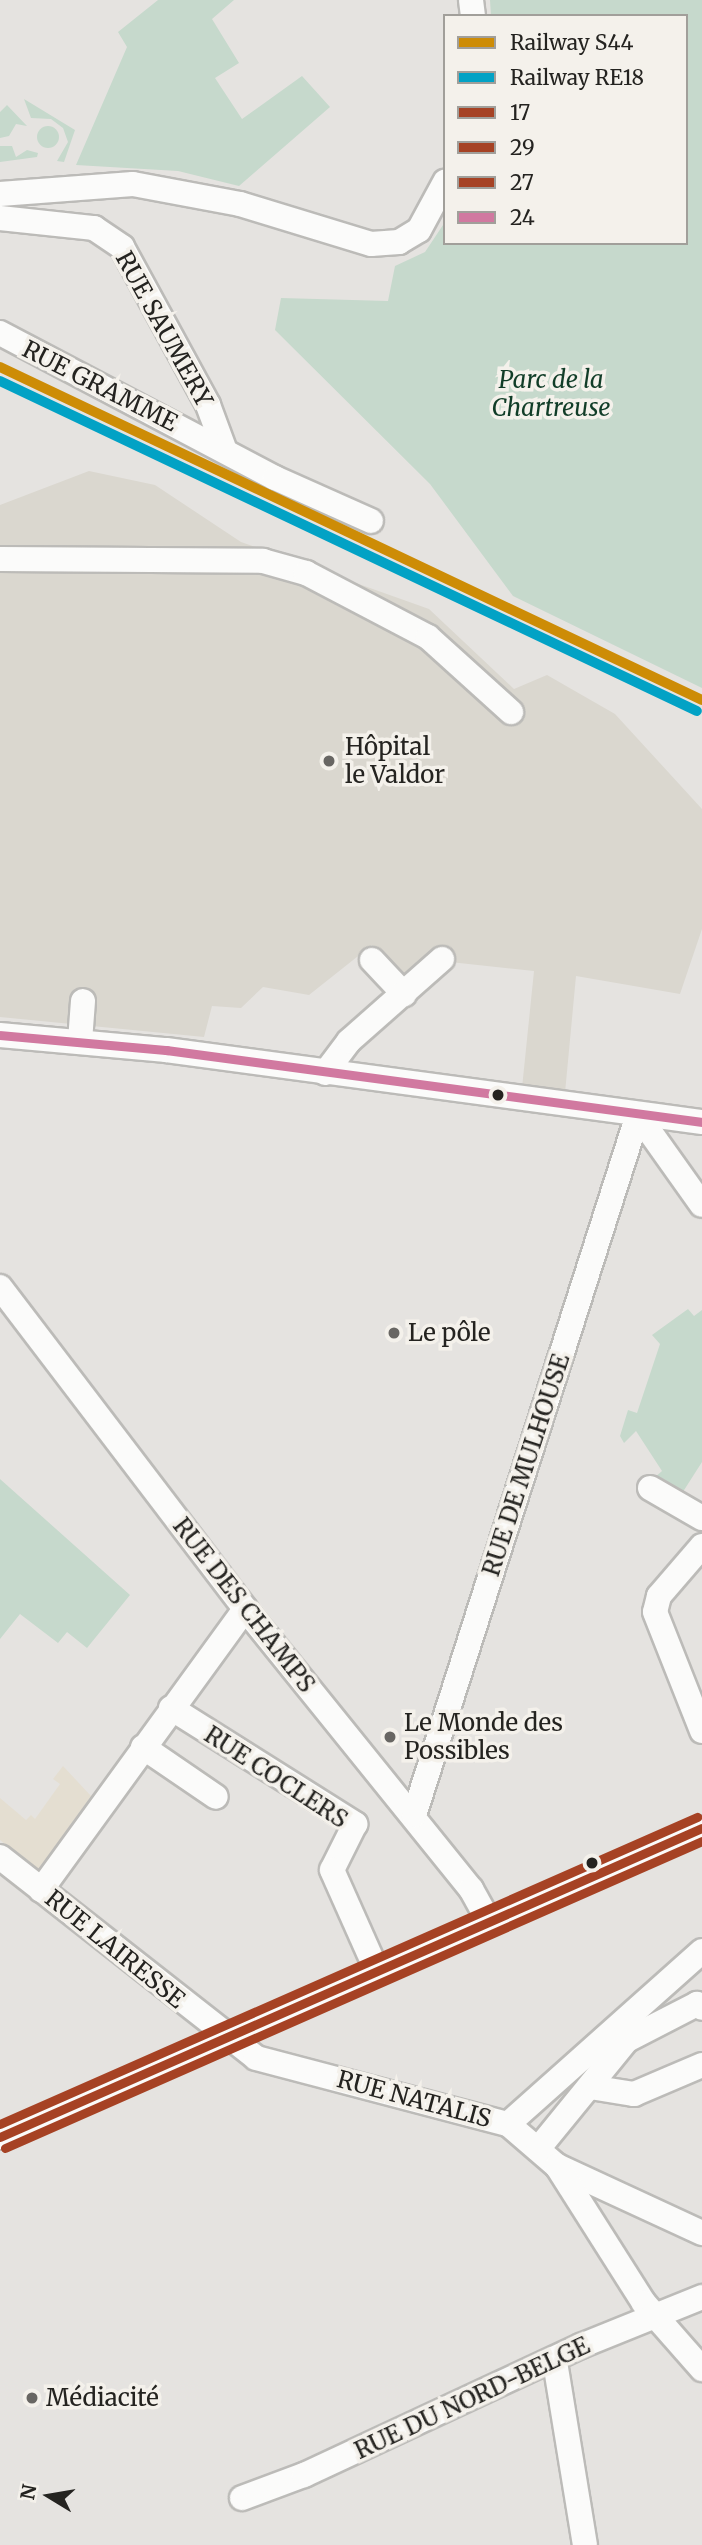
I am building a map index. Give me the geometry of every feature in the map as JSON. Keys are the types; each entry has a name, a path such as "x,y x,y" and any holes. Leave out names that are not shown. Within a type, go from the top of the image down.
{"street":[{"path":"0,194 133,184 240,204 371,244 398,242 419,230 443,186"},
{"name":"RUE SAUMERY","path":"0,218 94,228 122,247 208,405 225,451"},
{"name":"RUE GRAMME","path":"0,333 275,478 371,521"},
{"path":"0,559 263,561 306,573 428,637 511,712"},
{"path":"325,1073 349,1041 442,959"},
{"path":"372,960 404,995"},
{"path":"80,1041 83,1001"},
{"path":"0,1035 80,1041 702,1122"},
{"path":"638,1115 702,1205"},
{"name":"RUE DE MULHOUSE","path":"414,1815 638,1115"},
{"name":"RUE DES CHAMPS","path":"0,1287 245,1609 414,1815 471,1889 489,1921"},
{"path":"650,1488 702,1518"},
{"path":"702,1546 659,1596 655,1612 702,1731"},
{"path":"41,1891 245,1609"},
{"name":"RUE COCLERS","path":"171,1708 355,1824 331,1870 377,1971"},
{"path":"143,1747 216,1797"},
{"path":"0,2137 231,2038 702,1828"},
{"name":"RUE LAIRESSE","path":"0,1857 231,2038"},
{"path":"508,2124 702,1951"},
{"path":"538,2149 627,2039 697,2004 702,2008"},
{"name":"RUE NATALIS","path":"231,2038 273,2065 508,2124 556,2166 702,2233"},
{"path":"590,2087 634,2094 702,2065"},
{"path":"556,2166 644,2303 660,2315 702,2370"},
{"name":"RUE DU NORD-BELGE","path":"242,2498 304,2475 555,2361 581,2346 702,2297"},
{"path":"555,2361 585,2545"}],"shaded area":[{"name":"Hôpital le Valdor","path":"89,471 155,485 241,542 429,609 514,689 547,675 615,714 702,809 702,929 680,994 576,976 565,1093 522,1088 534,971 450,962 410,995 372,945 309,995 263,987 241,1008 212,1006 204,1037 0,1017 0,505"},
{"path":"63,1766 91,1796 38,1871 0,1840 0,1798 26,1820 31,1815 35,1819 60,1784 53,1779"}],"green space":[{"path":"158,0 234,0 212,19 239,63 215,78 242,119 302,76 330,107 239,186 178,171 76,165 127,47 118,32"},
{"name":"Parc de la Chartreuse","path":"490,0 702,0 702,688 513,596 430,484 275,330 281,298 388,301 395,266 425,252 443,225 443,245 688,245 688,14 491,14"},
{"path":"24,99 75,130 64,162 57,161 68,142 63,128 51,119 31,118"},
{"path":"7,105 27,126 16,124 9,136 0,138 0,112"},
{"path":"44,126 52,126 59,133 59,141 52,148 44,148 37,141 37,133"},
{"path":"0,146 12,146 16,157 27,150 38,153 37,157 0,162"},
{"path":"688,1309 694,1316 702,1310 702,1462 679,1498 653,1479 662,1471 636,1431 624,1443 620,1436 628,1410 637,1413 660,1344 652,1335"},
{"path":"0,1479 130,1595 87,1648 67,1632 58,1643 20,1614 0,1639"}],"rail line":[{"name":"S44","path":"0,367 702,700"},
{"name":"RE18","path":"0,381 697,711"}],"transit line":[{"name":"24","path":"0,1035 166,1050 702,1122"},
{"name":"27","path":"0,2124 697,1817"},
{"name":"17","path":"0,2137 702,1828"},
{"name":"29","path":"5,2148 702,1841"}],"place":[{"name":"Hôpital le Valdor","path":"329,761"},
{"name":"Le pôle","path":"394,1333"},
{"name":"Le Monde des Possibles","path":"390,1737"},
{"name":"Médiacité","path":"32,2398"}]}
